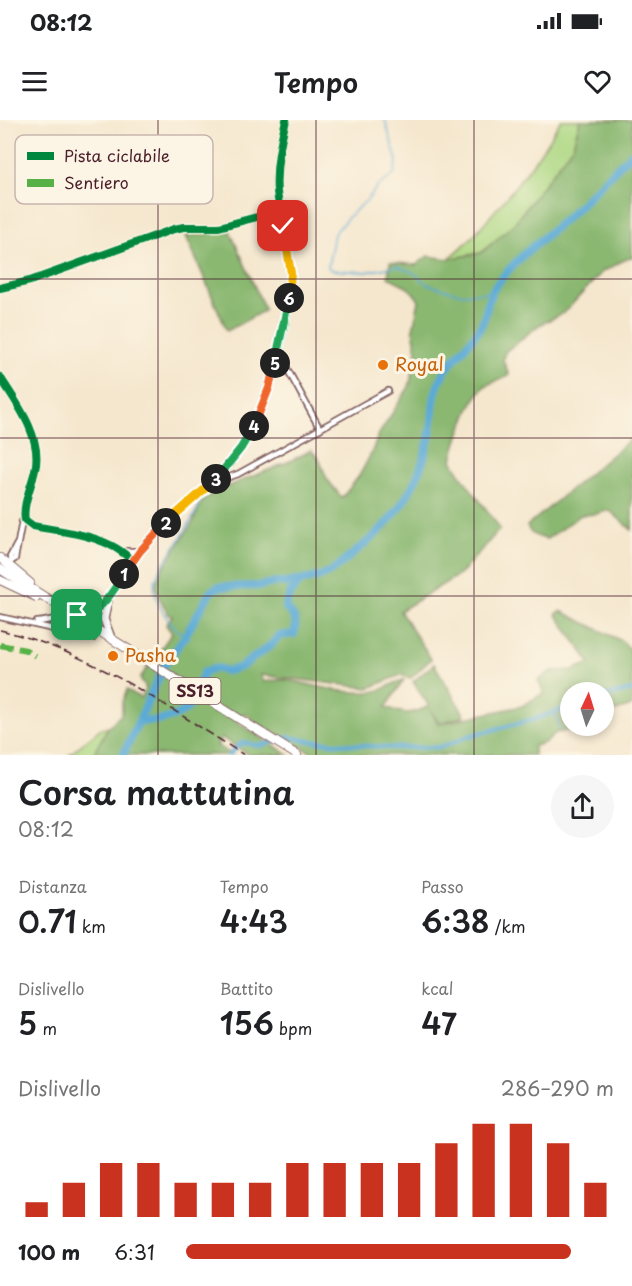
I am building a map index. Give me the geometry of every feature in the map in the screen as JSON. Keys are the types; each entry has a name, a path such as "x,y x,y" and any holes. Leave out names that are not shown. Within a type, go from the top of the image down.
{"main road":[{"path":"0,558 69,614"},
{"name":"SS13","path":"0,569 295,754"},
{"path":"0,580 69,614"}],"street":[{"path":"69,614 90,614 98,610 140,551 168,521 213,483 241,448 255,424 269,388 289,303 291,273 277,190 278,164 286,120"},
{"path":"1,287 40,278 174,229 219,227 280,211"},
{"path":"278,352 320,429"},
{"path":"0,377 26,420 37,450 36,467 25,520 22,521 17,544"},
{"path":"213,483 238,474 388,392"},
{"path":"25,520 33,526 88,537 126,552 140,551"},
{"path":"114,548 132,561"},
{"path":"110,595 104,619 111,638"},
{"path":"0,617 93,638"},
{"path":"17,620 39,622 56,618 68,625 69,628 65,630"}],"green space":[{"path":"561,120 580,120 573,146 513,225 481,253 448,259 469,241 507,196 536,159"},
{"path":"580,120 632,120 632,258 603,271 564,313 539,325 505,352 503,360 509,375 484,387 474,401 460,432 452,460 500,529 460,574 400,611 431,659 411,678 403,674 369,688 261,675 264,682 287,680 359,692 378,691 404,680 386,707 408,713 429,706 413,682 434,664 465,716 439,723 431,710 438,724 522,706 544,693 538,681 551,671 573,670 590,663 556,614 561,611 622,641 629,648 632,657 632,706 614,712 614,682 560,682 560,732 544,743 534,746 534,755 316,755 258,724 245,713 237,722 289,755 249,755 222,738 217,745 232,755 93,755 108,727 122,714 122,703 127,690 141,698 146,688 140,678 172,633 166,625 172,616 169,615 161,601 156,586 161,572 193,522 202,502 219,491 311,450 319,459 327,479 342,498 359,476 379,434 409,387 417,352 413,329 419,301 410,289 388,277 390,262 416,265 428,256 448,259 481,253 513,225 573,146"},
{"path":"230,231 265,310 227,331 186,236"},
{"path":"632,438 632,530 609,510 581,515 547,539 530,532 527,526"},
{"path":"108,727 93,755 69,755 100,729"}],"waterway":[{"path":"385,120 397,161 394,175 378,186 334,234 328,267 331,270 366,272 397,266 414,273 427,284 443,289 462,294 492,292"},
{"path":"140,721 155,721 178,715 194,699 204,672 214,668 228,671 241,667 271,645 279,636 294,634 296,626 294,619 285,607 291,592 302,580 328,573 346,560 388,522 409,493 417,477 428,442 434,398 439,384 450,365 482,324 489,298 500,280 517,261 573,212 632,153"},
{"path":"185,636 163,612 156,596 155,581 188,526 198,504 206,496"},
{"path":"123,755 165,664 185,636 211,591 218,587 260,586 301,580"},
{"path":"614,694 632,690"},
{"path":"229,755 240,744 260,746 288,737 392,748 441,747 469,736 560,710"},
{"path":"555,711 560,730"}],"railway":[{"path":"0,630 66,652 97,666 157,700 244,755"}],"marked path":[{"path":"0,645 26,650 35,656"}],"cycle path":[{"path":"69,613 87,615 97,610 152,537 226,468 238,453 256,421 274,368 291,287 290,263 277,192 278,156 286,120"},
{"path":"0,288 30,281 174,229 219,227 280,211"},
{"path":"0,377 27,421 35,446 35,470 26,502 25,520 33,526 99,540 111,545 132,561"}],"place":[{"name":"Royal","path":"383,365"},
{"name":"Pasha","path":"113,656"}],"route":[{"path":"77,615 87,615 98,610 151,538 213,483 232,461 255,424 269,388 289,303 291,273 283,226"}]}
